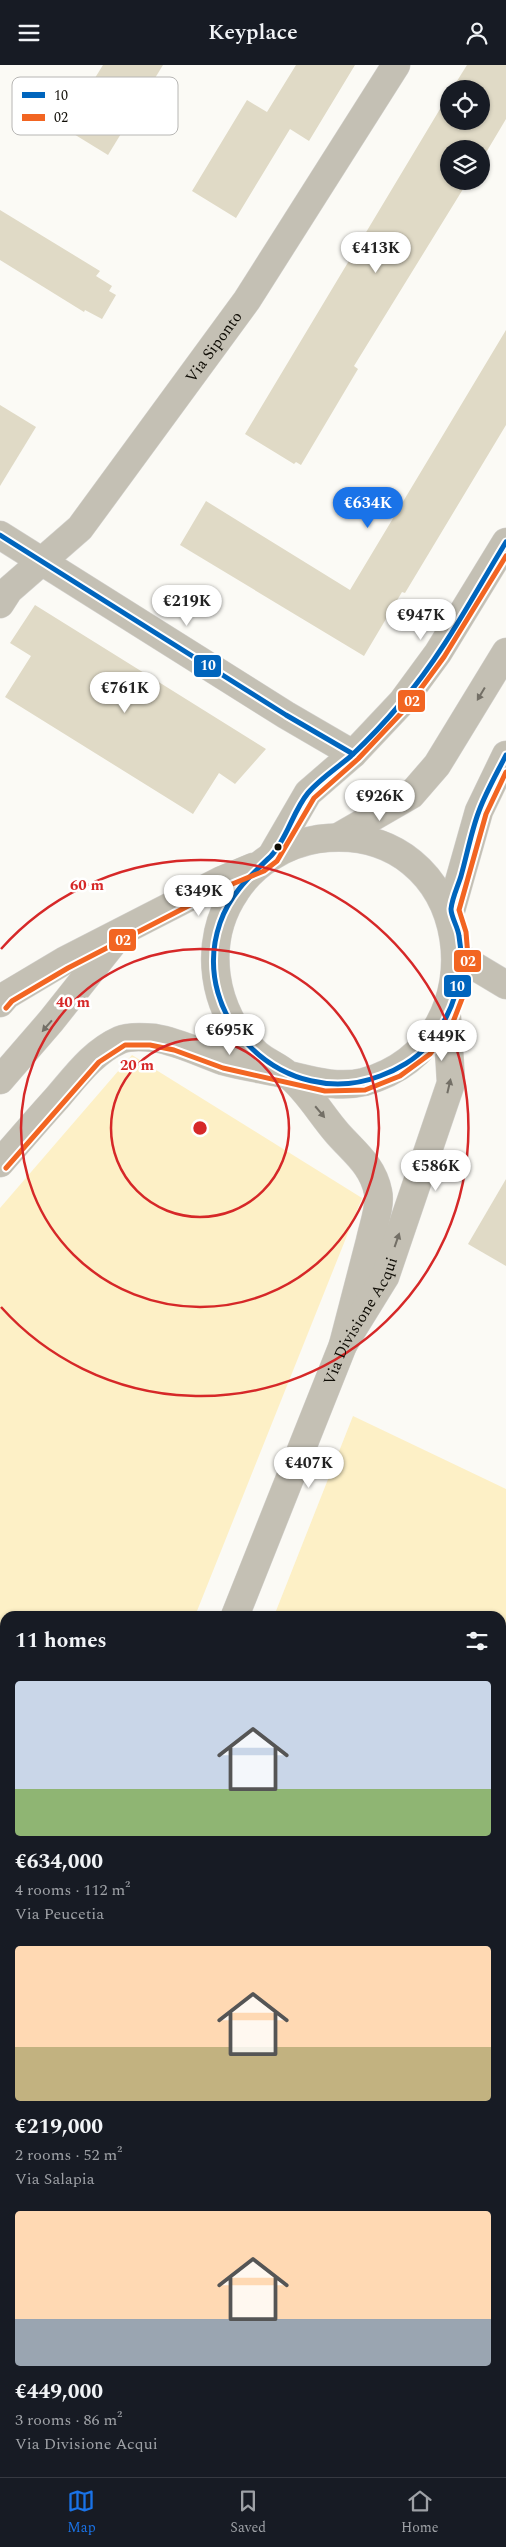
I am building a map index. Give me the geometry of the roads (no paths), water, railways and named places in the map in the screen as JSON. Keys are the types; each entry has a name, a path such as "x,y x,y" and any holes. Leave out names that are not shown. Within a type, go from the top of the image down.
{"street":[{"name":"Via Siponto","path":"0,604 9,590 80,528 247,300 396,65"},
{"path":"0,535 286,715 353,754"},
{"path":"343,1345 380,1196 372,1169 338,1133 289,1075 258,1056 234,1029 219,995 214,959 220,923 236,891 266,860 308,793 353,754 402,702 438,653 506,542"},
{"path":"340,836 411,795 437,765 506,652"},
{"path":"451,910 479,811 506,755"},
{"path":"0,1003 7,995 64,961 222,880 304,841 340,836 374,842 406,857 432,880 451,910 459,933 462,958 458,989 447,1018 426,1048 396,1070 362,1083 325,1084 225,1061 176,1043 152,1037 122,1038 94,1055 0,1163"},
{"path":"0,1080 51,1021 121,933"},
{"path":"462,958 506,985"},
{"name":"Via Divisione Acqui","path":"237,1611 343,1345 385,1277 451,1083 447,1018"}]}
